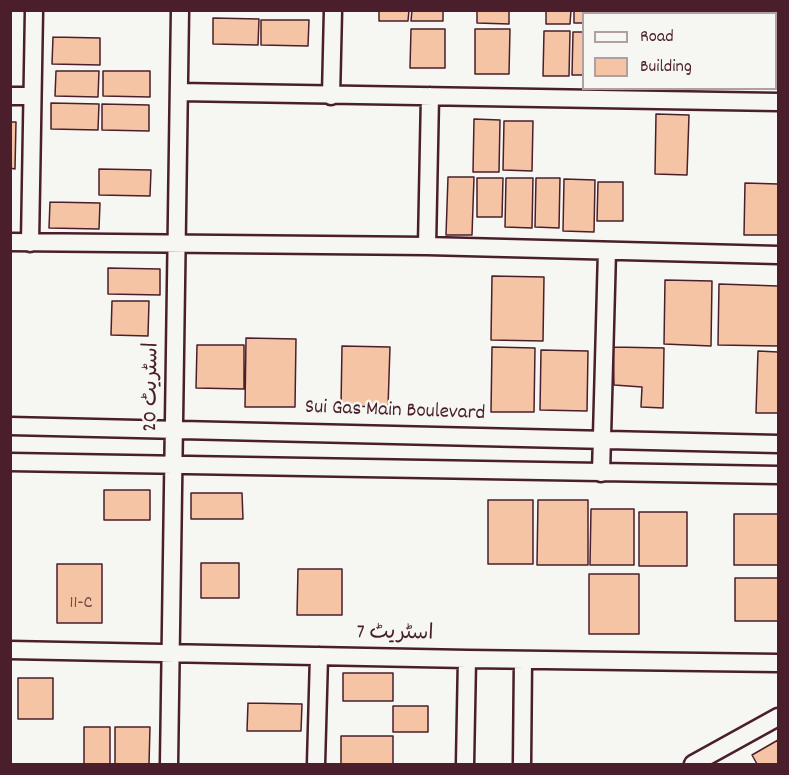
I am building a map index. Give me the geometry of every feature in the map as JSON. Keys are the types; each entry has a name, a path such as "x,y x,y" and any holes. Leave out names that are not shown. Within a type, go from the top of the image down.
{"street":[{"path":"30,243 34,10"},
{"name":"اسٹریٹ 20","path":"169,765 180,10"},
{"path":"331,96 333,10"},
{"path":"179,92 778,102"},
{"path":"10,96 32,96"},
{"path":"427,246 430,96"},
{"path":"10,242 427,246 778,255"},
{"path":"601,473 607,251"},
{"name":"Sui Gas Main Boulevard","path":"10,426 175,428 778,444"},
{"path":"10,462 778,475"},
{"name":"اسٹریٹ 7","path":"10,650 778,663"},
{"path":"316,765 319,656"},
{"path":"465,765 467,659"},
{"path":"522,765 523,660"},
{"path":"693,765 778,717"}],"building":[{"path":"379,10 409,10 408,21 379,21"},
{"path":"412,10 443,10 443,21 411,21"},
{"path":"477,10 509,10 509,24 477,23"},
{"path":"546,10 571,10 570,24 546,24"},
{"path":"574,10 602,10 602,12 582,12 582,23 574,23"},
{"path":"640,10 673,10 673,12 640,12"},
{"path":"213,18 259,19 258,45 213,44"},
{"path":"261,20 309,20 308,46 261,45"},
{"path":"411,29 445,29 445,68 410,68"},
{"path":"475,29 510,29 509,74 475,74"},
{"path":"544,31 570,31 569,76 543,76"},
{"path":"573,32 582,32 582,75 572,75"},
{"path":"53,37 100,38 100,65 52,64"},
{"path":"56,71 99,71 98,97 55,96"},
{"path":"103,71 150,71 150,97 103,96"},
{"path":"51,103 99,104 98,130 51,129"},
{"path":"102,104 149,105 149,131 102,130"},
{"path":"656,114 689,115 687,175 655,174"},
{"path":"474,119 500,120 499,172 473,172"},
{"path":"504,121 533,121 532,171 503,170"},
{"path":"10,122 16,122 15,169 10,168"},
{"path":"99,169 151,170 150,196 99,195"},
{"path":"448,177 474,177 472,235 446,235"},
{"path":"477,178 503,178 502,217 477,217"},
{"path":"506,178 533,178 532,228 505,227"},
{"path":"536,178 560,178 559,228 535,227"},
{"path":"564,179 595,180 594,232 563,231"},
{"path":"598,182 623,182 623,221 597,221"},
{"path":"745,183 778,184 778,235 744,235"},
{"path":"50,202 100,203 99,229 49,228"},
{"path":"108,268 160,269 160,295 108,294"},
{"path":"492,276 544,277 543,341 491,340"},
{"path":"665,280 712,281 711,346 664,344"},
{"path":"719,284 778,286 778,346 718,345"},
{"path":"112,301 149,301 148,336 111,335"},
{"path":"246,338 296,339 295,407 245,407"},
{"path":"197,345 244,345 244,389 196,388"},
{"path":"342,346 390,347 388,407 341,406"},
{"path":"492,347 535,348 534,412 491,412"},
{"path":"613,347 664,348 663,408 641,407 642,387 614,385"},
{"path":"541,350 588,351 587,411 540,410"},
{"path":"758,351 778,352 778,413 756,413"},
{"path":"104,490 150,490 150,520 104,520"},
{"path":"191,493 242,493 243,519 191,519"},
{"path":"488,500 533,500 533,564 488,564"},
{"path":"538,500 588,500 588,565 537,565"},
{"path":"591,509 634,509 634,565 590,565"},
{"path":"639,512 687,512 687,566 639,566"},
{"path":"734,514 778,514 778,565 734,565"},
{"path":"201,563 239,563 239,598 201,598"},
{"path":"57,564 102,564 102,623 57,623"},
{"path":"298,569 342,569 342,615 297,615"},
{"path":"589,574 639,574 639,634 589,634"},
{"path":"735,578 778,578 778,621 735,621"},
{"path":"343,673 393,673 393,701 343,701"},
{"path":"18,678 53,678 53,719 18,719"},
{"path":"248,703 302,704 301,731 247,731"},
{"path":"393,706 428,706 428,732 393,732"},
{"path":"84,727 110,727 110,764 84,764"},
{"path":"115,727 150,727 149,764 115,764"},
{"path":"341,736 393,736 393,764 341,764"},
{"path":"778,740 778,764 757,764 752,755"}]}
